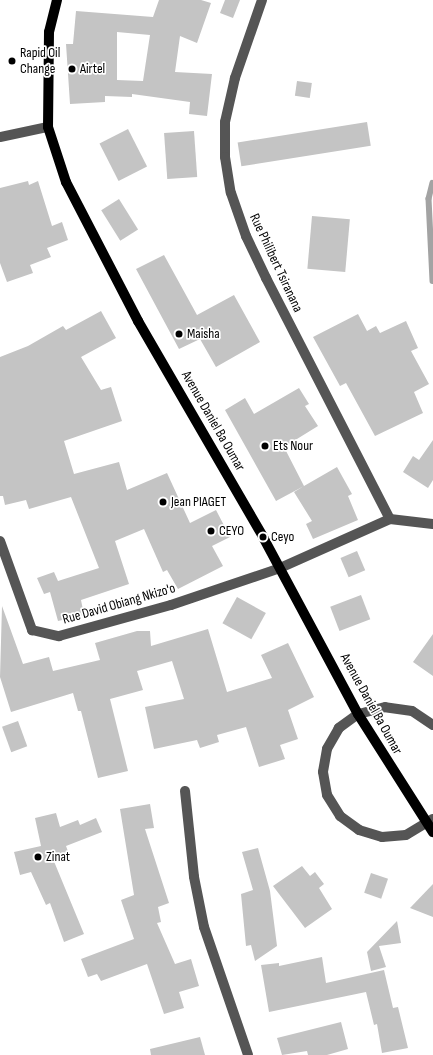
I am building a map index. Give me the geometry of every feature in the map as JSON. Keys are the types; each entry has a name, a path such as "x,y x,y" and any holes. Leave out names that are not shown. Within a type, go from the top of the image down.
{"main road":[{"name":"Avenue Daniel Ba Oumar","path":"57,0 49,32 48,127 66,182 135,314 280,568 358,714 431,825"}],"street":[{"name":"Rue Philibert Tsiranana","path":"262,0 235,78 225,122 225,157 231,193 246,236 266,278 390,519"},
{"path":"0,137 48,127"},
{"path":"280,568 390,519 433,524"},
{"name":"Rue David Obiang Nkizo'o","path":"0,541 32,630 59,636 171,605 280,568"},
{"path":"431,825 406,835 382,837 359,830 340,816 327,796 323,772 327,749 339,728 358,714 385,707 412,711 433,726"},
{"path":"185,791 194,877 204,927 248,1055"}],"building":[{"path":"159,0 201,0 211,3 197,43 180,36 175,72 212,74 207,116 189,114 190,102 132,94 132,97 105,96 105,102 70,104 66,44 73,44 76,11 153,17","holes":["117,32 150,35 143,81 117,80"]},
{"path":"225,0 240,0 233,18 220,13"},
{"path":"297,81 312,83 310,98 295,96"},
{"path":"367,122 371,146 241,166 238,142"},
{"path":"128,129 147,166 119,181 99,144"},
{"path":"194,131 197,177 167,179 164,133"},
{"path":"28,181 29,185 38,181 52,226 62,222 68,240 47,248 51,257 30,265 33,273 7,282 0,263 0,188"},
{"path":"119,199 138,230 120,241 101,210"},
{"path":"312,216 350,219 345,272 307,269"},
{"path":"164,255 197,315 234,295 260,342 216,367 200,339 179,349 136,269"},
{"path":"101,311 116,338 81,357 101,390 111,387 122,421 64,441 74,474 119,462 127,490 167,473 190,523 216,510 230,537 212,546 223,566 178,589 167,570 163,572 144,529 115,541 129,584 81,600 84,615 58,621 50,592 44,594 37,578 54,572 58,581 99,568 71,497 29,509 26,500 5,505 3,496 0,496 0,357 28,346 63,326 66,330"},
{"path":"358,314 367,331 376,326 380,333 406,321 418,348 411,351 429,384 414,392 423,413 375,436 346,383 340,386 313,337"},
{"path":"299,388 309,404 305,406 318,426 284,447 304,486 276,501 225,410 245,398 254,414"},
{"path":"433,440 433,480 428,488 403,472 413,456 419,460"},
{"path":"337,467 352,494 348,496 358,520 313,539 306,524 312,521 294,492"},
{"path":"357,551 365,570 349,577 340,558"},
{"path":"361,595 370,619 340,631 330,607"},
{"path":"237,597 266,613 251,639 222,623"},
{"path":"2,606 23,664 49,657 53,671 100,660 95,643 137,631 150,631 151,646 208,629 227,692 272,678 261,655 288,643 314,697 288,710 298,739 280,745 285,759 259,767 246,727 217,735 219,742 200,748 197,740 154,749 145,707 184,699 172,661 137,671 143,690 110,699 128,771 98,778 81,711 78,711 73,693 11,712 0,677"},
{"path":"433,634 433,676 413,662"},
{"path":"18,721 27,746 11,752 2,727"},
{"path":"150,804 154,828 145,829 169,903 158,907 161,922 157,923 175,964 191,959 199,986 179,992 184,1008 164,1014 147,964 101,981 97,974 88,977 81,959 134,939 121,900 134,895 120,809"},
{"path":"56,813 60,827 78,820 80,825 96,818 102,832 66,846 69,854 53,859 84,934 64,942 50,903 46,905 31,872 20,875 14,852 41,846 35,818"},
{"path":"258,848 270,891 277,946 255,961 251,945 246,946 241,894 253,890 242,852"},
{"path":"302,866 310,876 315,872 324,884 319,888 332,909 305,928 273,886"},
{"path":"371,873 388,879 381,899 364,893"},
{"path":"433,884 433,917 410,908"},
{"path":"397,921 401,943 379,946 386,967 371,971 367,952"},
{"path":"322,957 326,983 384,970 393,1008 398,1007 408,1048 382,1053 377,1024 374,1025 366,992 269,1012 261,965 279,963 279,966"},
{"path":"341,1022 348,1049 327,1055 308,1055 307,1051 282,1055 277,1038"},
{"path":"200,1037 205,1055 151,1055 150,1049"}],"waterway":[{"path":"433,183 429,199 433,281"}],"place":[{"name":"Rapid Oil Change","path":"12,61"},
{"name":"Airtel","path":"72,69"},
{"name":"Maisha","path":"179,334"},
{"name":"Ets Nour","path":"265,446"},
{"name":"Jean PIAGET","path":"163,502"},
{"name":"CEYO","path":"211,531"},
{"name":"Ceyo","path":"263,537"},
{"name":"Zinat","path":"38,857"}]}
